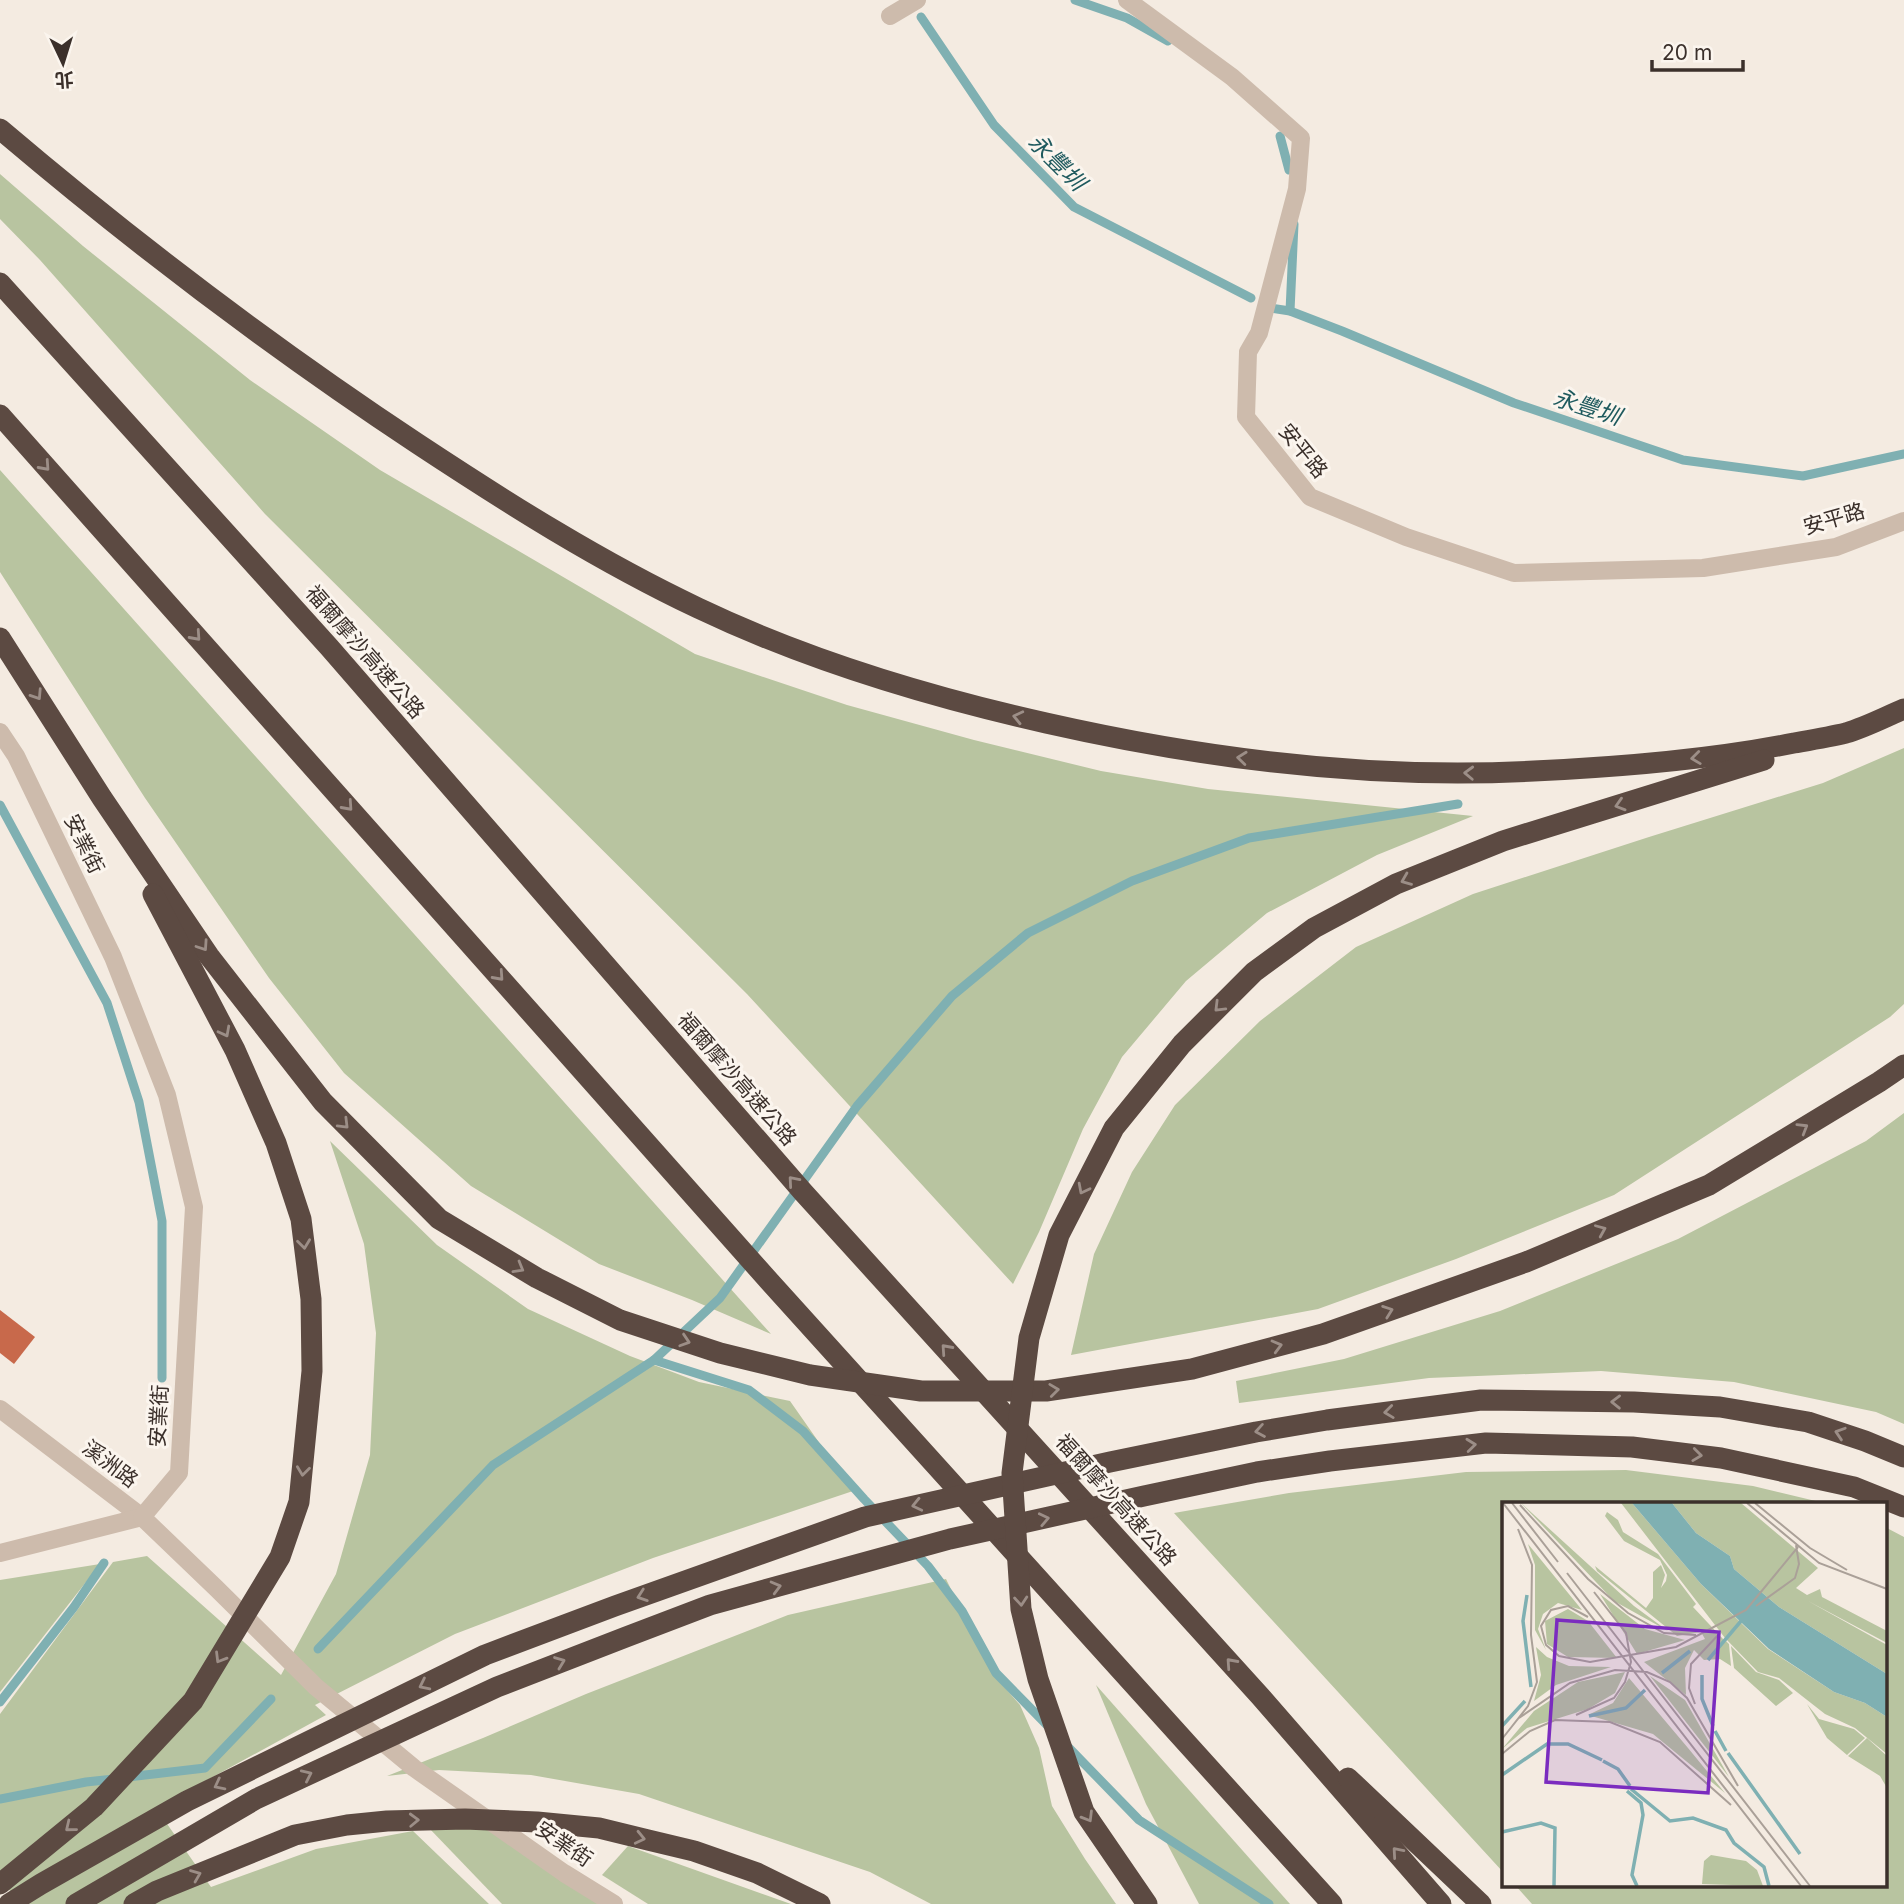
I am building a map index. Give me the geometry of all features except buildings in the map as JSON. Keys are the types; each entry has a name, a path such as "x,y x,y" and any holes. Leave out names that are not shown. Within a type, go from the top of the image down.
{"highway":[{"path":"0,128 134,239 340,392 516,509 600,559 700,610 797,650 873,677 978,708 1106,737 1206,754 1350,769 1483,774 1629,766 1749,752 1849,732"},
{"name":"福爾摩沙高速公路","path":"0,283 329,647 803,1192 1260,1696 1441,1904"},
{"path":"0,415 770,1282 1332,1904"},
{"path":"0,638 102,798 209,956 323,1102 439,1219 537,1278 620,1320 720,1353 797,1371 921,1391 1046,1391 1192,1369 1324,1334 1526,1262 1709,1185 1904,1065"},
{"path":"1147,1904 1084,1812 1038,1679 1021,1609 1012,1473 1029,1338 1055,1248 1059,1235 1115,1128 1182,1044 1254,972 1314,928 1396,884 1503,841 1849,732 1904,709"},
{"path":"0,1884 94,1807 193,1701 280,1557 299,1502 306,1443 312,1371 311,1299 301,1219 276,1143 235,1051 102,798"},
{"path":"9,1904 187,1801 485,1655 865,1517 1256,1432 1481,1400 1634,1402 1720,1407 1808,1422 1904,1457"},
{"path":"76,1904 256,1799 497,1687 710,1605 950,1539 1257,1472 1486,1443 1632,1447 1721,1458 1854,1487 1904,1507"},
{"path":"1260,1696 1481,1904"},
{"path":"134,1904 157,1891 295,1835 387,1821 465,1819 599,1828 694,1851 757,1873 820,1904"}],"street":[{"path":"890,16 917,0"},
{"name":"安平路","path":"1127,0 1233,77 1301,138 1297,189 1259,333 1248,352 1246,417 1310,497 1406,537 1514,573 1703,568 1836,547 1904,521"},
{"name":"安業街","path":"0,732 16,756 113,957 167,1095 194,1207 179,1473 142,1517 316,1687 414,1769 564,1873 614,1904"},
{"name":"溪洲路","path":"0,1409 142,1517"},
{"name":"溪洲路","path":"0,1553 142,1517"}],"green space":[{"path":"0,174 83,246 250,380 380,470 695,654 847,705 1101,771 1208,789 1473,816 1377,855 1267,913 1186,981 1122,1057 1083,1129 1039,1232 1013,1284 747,994 265,514 40,260 0,219"},
{"path":"0,470 771,1334 599,1264 471,1186 344,1073 269,978 145,798 0,572"},
{"path":"1904,748 1904,1004 1890,1017 1614,1195 1456,1259 1318,1309 1071,1355 1094,1254 1132,1172 1175,1105 1260,1021 1356,947 1473,894 1823,783"},
{"path":"1904,1113 1904,1424 1876,1412 1734,1382 1601,1371 1429,1378 1239,1403 1236,1381 1344,1359 1500,1311 1678,1239 1866,1141"},
{"path":"330,1141 437,1245 528,1309 630,1356 699,1382 790,1401 853,1491 653,1558 455,1634 315,1705 326,1715 156,1808 211,1887 316,1849 413,1831 489,1904 22,1904 0,1880 0,1714 113,1562 147,1556 281,1675 336,1574 370,1455 376,1333 364,1244"},
{"path":"1626,1470 1753,1486 1820,1502 1502,1502 1502,1871 1174,1513 1289,1493 1466,1472"},
{"path":"1886,1528 1904,1537 1904,1904 1532,1904 1516,1886 1886,1886"},
{"path":"100,1564 0,1692 0,1580"},
{"path":"946,1579 992,1673 1020,1705 1039,1748 1052,1806 1116,1904 931,1904 870,1872 639,1794 531,1775 439,1770 387,1776 788,1615"},
{"path":"1096,1685 1290,1904 1199,1904 1146,1804"},
{"path":"488,1825 606,1904 502,1904 428,1827"},
{"path":"628,1846 791,1904 648,1904 602,1875"}],"waterway":[{"path":"1075,0 1127,18 1168,41"},
{"name":"永豐圳","path":"921,17 994,125 1074,207 1251,298"},
{"path":"1280,136 1289,170"},
{"path":"1290,311 1294,224"},
{"name":"永豐圳","path":"1270,308 1290,311 1342,331 1514,403 1683,460 1803,476 1904,454"},
{"path":"318,1649 493,1465 654,1360 720,1298 857,1106 952,996 1028,933 1132,881 1249,838 1458,804"},
{"path":"0,805 107,1003 139,1102 162,1221 162,1378"},
{"path":"654,1360 749,1390 803,1431 928,1566 962,1611 996,1673 1047,1725"},
{"path":"0,1702 74,1607 104,1563"},
{"path":"128,1777 205,1768 271,1699"},
{"path":"1069,1748 1139,1820 1269,1904"},
{"path":"0,1799 114,1779"}]}
